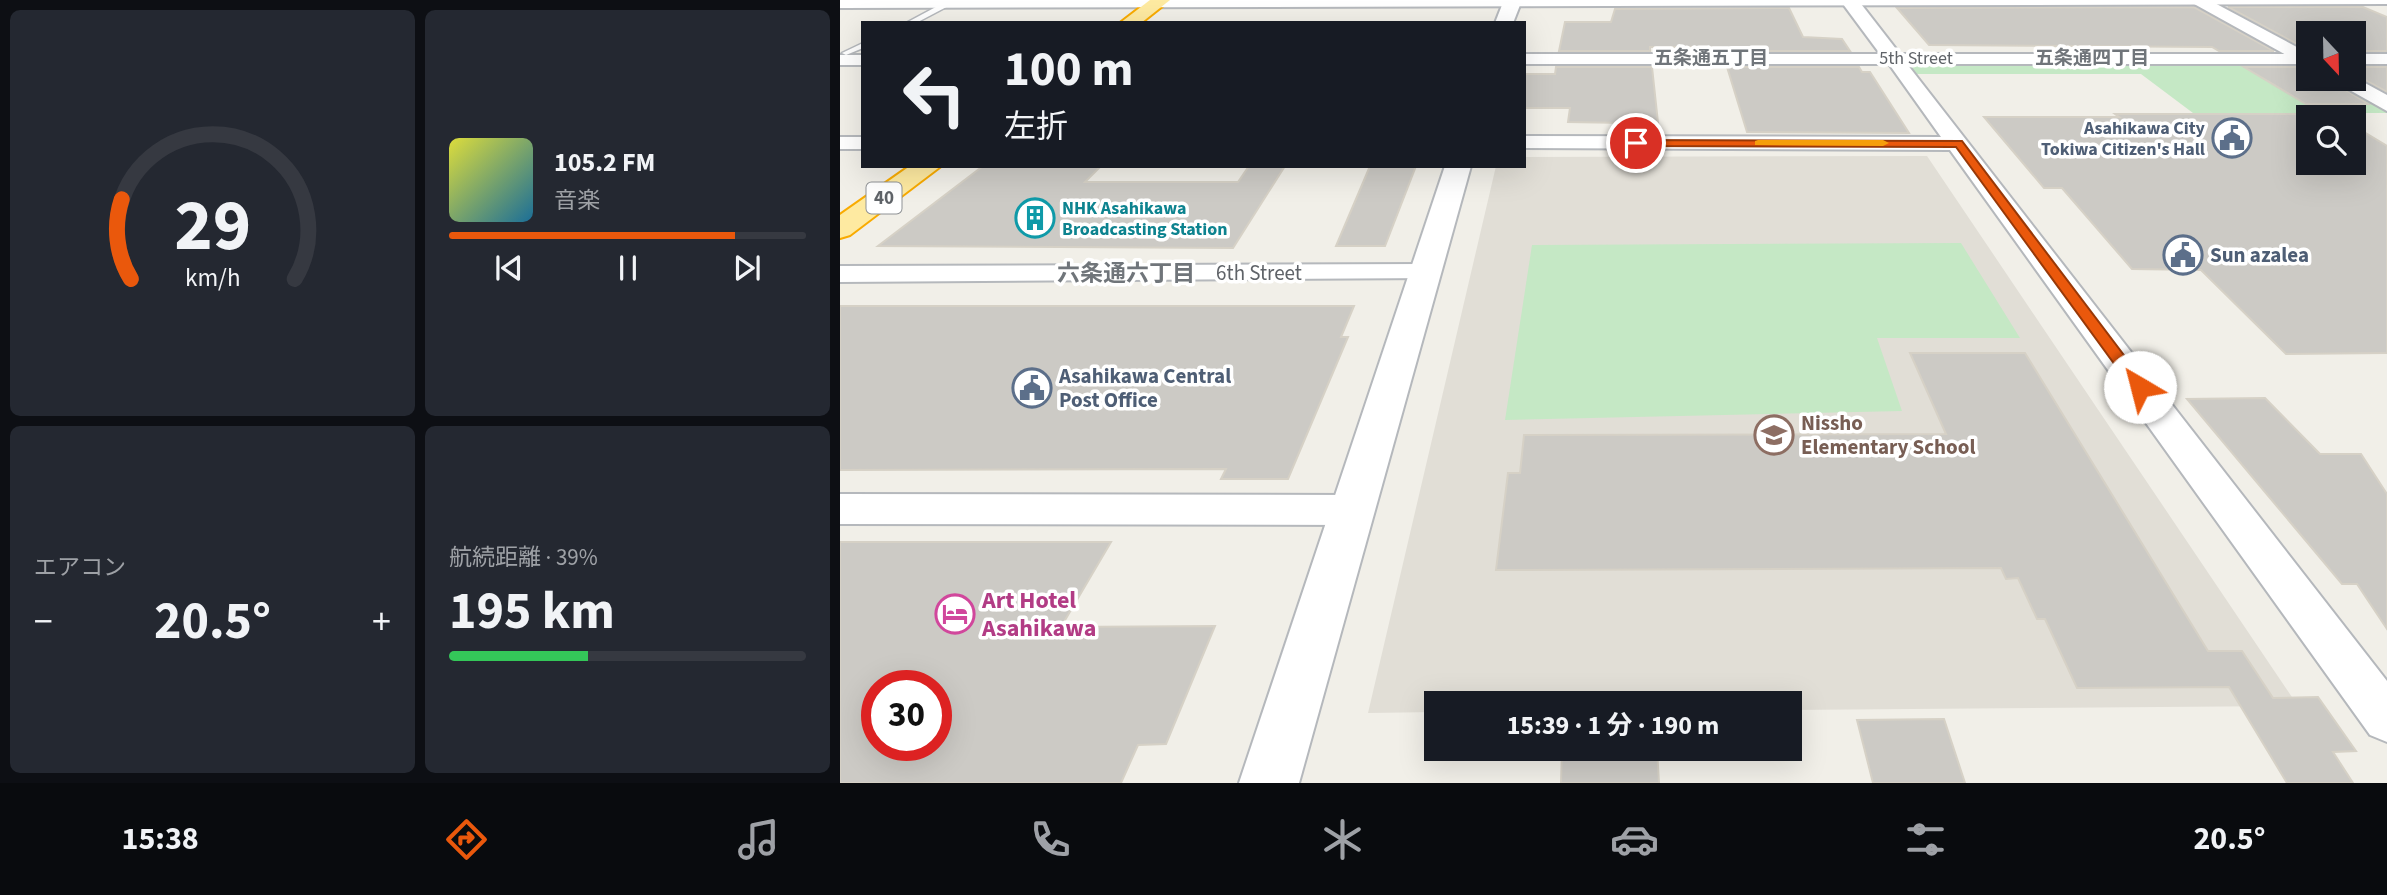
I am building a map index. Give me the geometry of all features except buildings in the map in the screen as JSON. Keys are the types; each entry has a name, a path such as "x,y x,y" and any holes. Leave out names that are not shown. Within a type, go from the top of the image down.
{"highway":[{"path":"1132,21 1160,1"},
{"name":"40","path":"840,229 925,168"}],"street":[{"path":"1849,0 2387,719"},
{"path":"2196,0 2296,54"},
{"path":"840,3 2387,0"},
{"path":"1505,21 1513,1"},
{"name":"5th Street","path":"1526,59 2296,60"},
{"path":"2366,59 2387,59"},
{"path":"2363,91 2387,104"},
{"path":"1526,142 1959,144"},
{"path":"840,144 861,144"},
{"path":"1269,783 1457,168"},
{"name":"6th Street","path":"840,274 1426,272"},
{"path":"840,509 1354,510"}],"lane":[{"path":"914,21 950,4"}],"shaded area":[{"name":"Nissho Elementary School","path":"1927,156 2298,706 1802,710 1802,691 1424,691 1424,712 1368,713 1496,168 1526,168 1526,157"}],"green space":[{"path":"1893,58 2290,59 2296,62 2296,91 2350,91 2387,113 2366,113 2366,105 2296,105 2296,113 2193,113 2141,74 1905,74"},
{"path":"1961,243 2020,338 1877,338 1902,411 1505,420 1532,245"}],"slow traffic":[{"path":"1758,143 1883,143"}],"place":[{"name":"Asahikawa City Tokiwa Citizen's Hall","path":"2232,138"},
{"name":"NHK Asahikawa Broadcasting Station","path":"1035,218"},
{"name":"Sun azalea","path":"2183,255"},
{"name":"Asahikawa Central Post Office","path":"1032,388"},
{"name":"Nissho Elementary School","path":"1774,435"},
{"name":"Art Hotel Asahikawa","path":"955,614"}],"district":[{"name":"五条通五丁目","path":"1711,58"},
{"name":"五条通四丁目","path":"2092,58"},
{"name":"六条通六丁目","path":"1126,273"}],"route":[{"path":"1636,143 1959,144 2140,387"}]}
